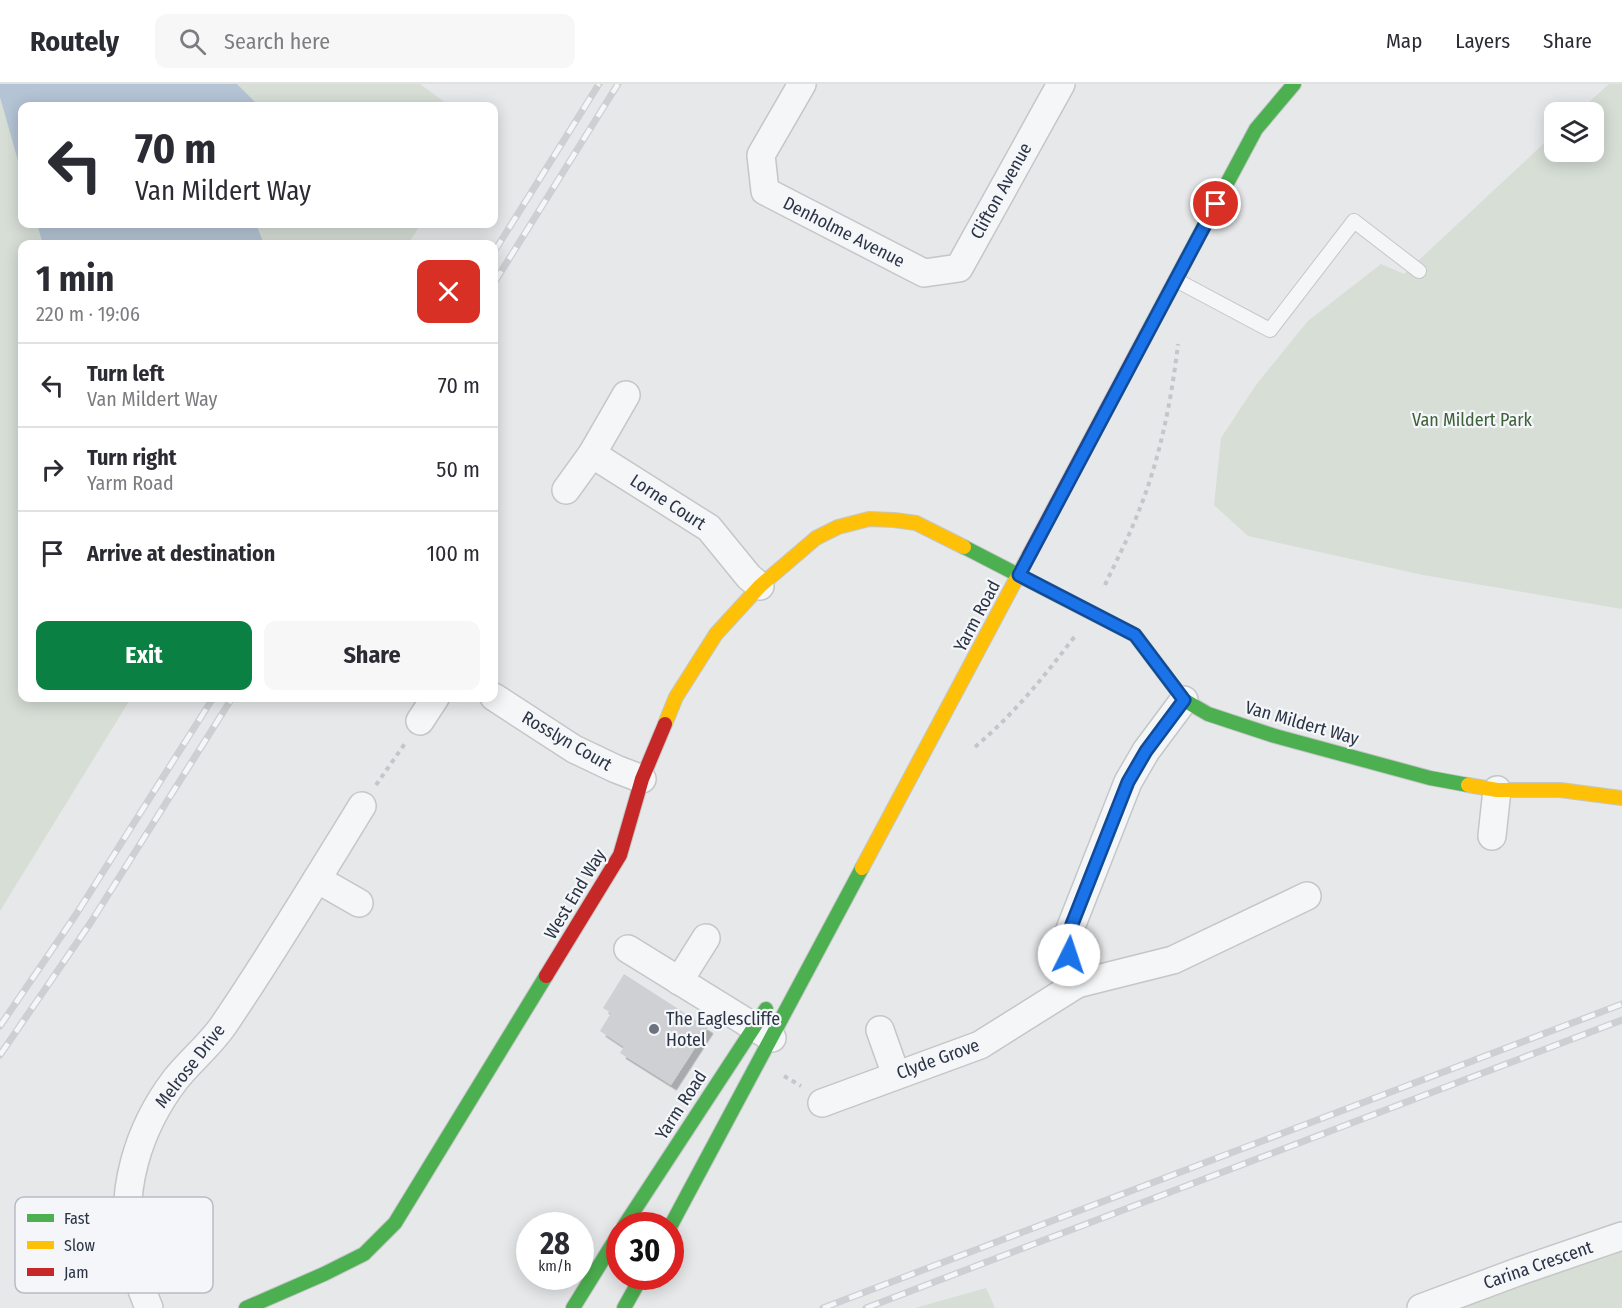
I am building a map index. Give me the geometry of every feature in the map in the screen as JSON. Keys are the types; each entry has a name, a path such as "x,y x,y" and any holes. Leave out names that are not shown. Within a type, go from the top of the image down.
{"main road":[{"name":"Yarm Road","path":"634,1212 763,1032 887,823 1256,129 1294,84"},
{"name":"West End Way","path":"246,1308 364,1254 395,1224 620,855 642,779 676,697 716,634 760,586 816,538 838,527 869,519 916,524 1019,575"},
{"name":"Van Mildert Way","path":"1019,575 1135,635 1184,700 1208,714 1275,736 1430,778 1497,790 1560,790 1622,798"},
{"name":"Yarm Road","path":"792,969 887,823"},
{"name":"Yarm Road","path":"677,1212 763,1032 773,998"},
{"path":"573,1308 606,1253"},
{"path":"624,1308 634,1290"}],"street":[{"name":"Denholme Avenue","path":"802,84 761,155 765,191 924,273"},
{"name":"Clifton Avenue","path":"924,273 959,268 1061,84"},
{"path":"566,490 592,454 627,395"},
{"name":"Lorne Court","path":"592,454 709,528 760,586"},
{"name":"Rosslyn Court","path":"498,700 574,749 642,779"},
{"path":"1077,984 1065,942 1128,782 1146,751 1184,700"},
{"path":"420,722 432,702"},
{"path":"1492,836 1497,790"},
{"name":"Melrose Drive","path":"129,1197 136,1151 151,1116 176,1080 221,1028 362,806"},
{"path":"317,879 359,903"},
{"name":"Clyde Grove","path":"816,1097 896,1075 980,1045 1077,984 1173,960 1307,896"},
{"path":"680,981 706,938"},
{"path":"628,949 763,1032"},
{"path":"880,1030 896,1075"},
{"name":"Carina Crescent","path":"1421,1308 1520,1270 1622,1236"},
{"name":"Melrose Drive","path":"143,1293 149,1308"}],"lane":[{"path":"1176,280 1270,330 1354,221 1419,271"}],"path":[{"path":"1100,594 1136,519 1152,476 1172,390 1178,333"},
{"path":"975,747 1020,705 1076,636"},
{"path":"362,806 420,722"},
{"path":"783,1075 816,1097"}],"green space":[{"path":"0,84 420,84 445,102 18,102 18,228 418,228 411,240 18,240 18,702 129,702 0,911"},
{"name":"Van Mildert Park","path":"1609,84 1622,84 1622,609 1423,575 1248,536 1214,505 1221,438 1256,385 1308,321 1381,264 1404,274 1544,143 1544,162 1604,162 1604,102 1589,102"},
{"path":"1622,1236 1622,1308 1430,1308"},
{"path":"986,1288 995,1308 915,1308"}],"water":[{"path":"0,84 237,84 255,102 18,102 18,161 0,97"},
{"path":"38,228 258,228 262,240 42,240"}],"building":[{"name":"The Eaglescliffe Hotel","path":"624,974 708,1028 671,1085 620,1053 624,1047 600,1031 611,1013 603,1008"}],"railway":[{"path":"498,246 599,84"},
{"path":"498,277 618,84"},
{"path":"0,1026 77,913 210,702"},
{"path":"0,1055 91,922 229,702"},
{"path":"823,1308 1622,1004"},
{"path":"866,1308 1622,1020"}],"traffic: fast":[{"path":"1146,335 1256,129 1294,84"},
{"path":"964,547 1135,635 1184,700 1208,714 1275,736 1430,778 1468,785"},
{"path":"678,1212 862,868"},
{"path":"246,1308 364,1254 395,1223 546,976"},
{"path":"633,1212 766,1009"},
{"path":"573,1308 606,1255"},
{"path":"624,1308 634,1290"}],"traffic: slow":[{"path":"665,724 676,697 716,634 760,586 816,538 838,527 869,519 894,520 916,523 964,547"},
{"path":"862,868 1029,555"},
{"path":"1468,785 1497,790 1560,790 1622,798"}],"traffic: jam":[{"path":"1029,555 1146,335"},
{"path":"546,976 620,855 642,779 665,724"}],"place":[{"name":"The Eaglescliffe Hotel","path":"654,1029"}],"route":[{"path":"1069,955 1065,942 1128,782 1146,751 1184,700 1135,635 1019,575 1216,204"}]}
